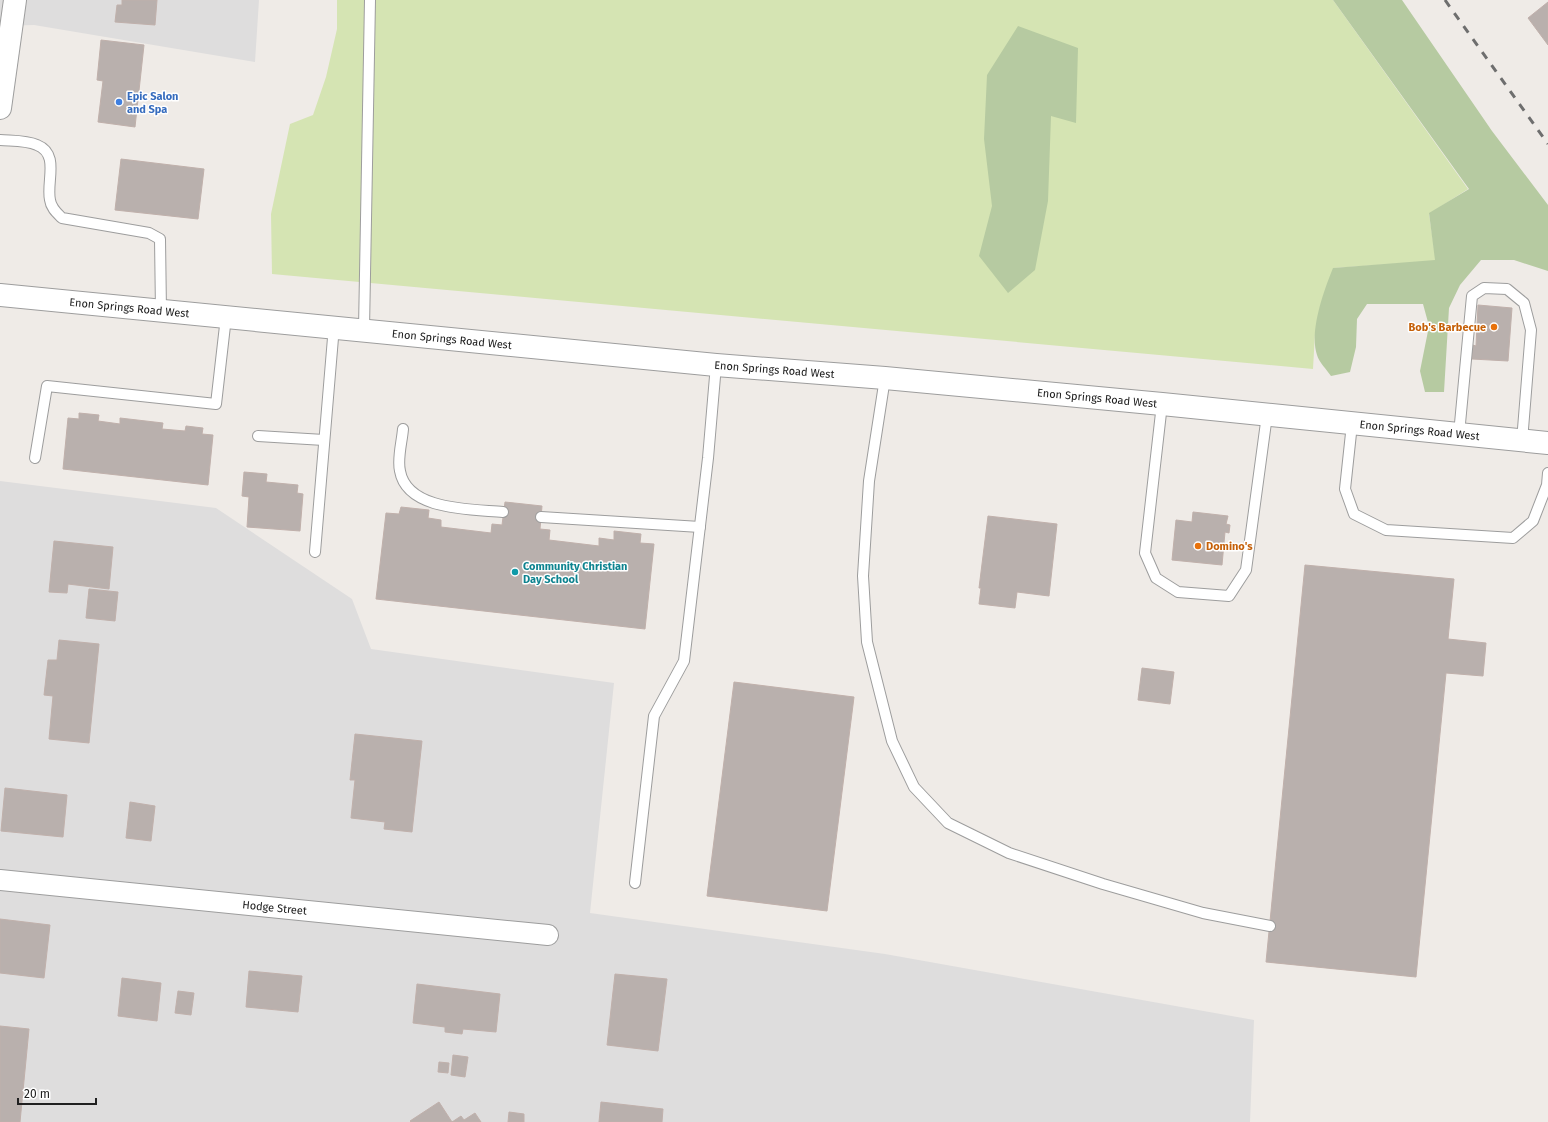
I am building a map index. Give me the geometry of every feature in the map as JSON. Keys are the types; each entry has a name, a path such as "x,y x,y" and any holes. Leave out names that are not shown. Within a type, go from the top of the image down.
{"street":[{"path":"0,108 15,0"},
{"name":"Enon Springs Road West","path":"0,295 334,326 716,365 885,378 1162,404 1548,443"},
{"name":"Hodge Street","path":"0,880 548,935"}],"lane":[{"path":"364,329 370,0"},
{"path":"0,140 35,144 44,148 50,159 50,200 53,209 62,218 149,233 160,239 162,311"},
{"path":"1459,434 1472,296 1484,288 1507,289 1524,303 1531,330 1522,441"},
{"path":"35,458 47,386 216,404 226,316"},
{"path":"315,552 334,326"},
{"path":"635,883 654,716 684,661 700,527 716,365"},
{"path":"885,378 870,481 864,576 867,642 892,741 914,787 948,823 1008,853 1103,884 1195,910 1270,926"},
{"path":"1162,404 1145,553 1156,578 1178,592 1229,596 1246,570 1267,415"},
{"path":"1352,424 1345,489 1354,514 1386,530 1513,538 1534,521 1547,485 1548,473"},
{"path":"403,429 399,470 403,482 418,497 436,504 503,512"},
{"path":"258,436 324,440"},
{"path":"541,517 700,527"}],"shaded area":[{"path":"0,0 259,0 255,62 34,25 0,26"},
{"path":"0,481 216,508 352,599 371,649 614,683 590,913 885,954 1254,1020 1250,1122 0,1122"}],"green space":[{"path":"337,0 1333,0 1468,189 1429,214 1436,261 1334,268 1315,333 1313,369 272,274 271,214 290,124 313,115 326,77 337,29"},
{"path":"1333,0 1402,0 1492,131 1548,205 1548,271 1514,260 1481,260 1460,285 1449,308 1444,392 1425,392 1420,371 1429,326 1423,304 1367,304 1357,319 1356,347 1350,372 1331,376 1317,355 1315,346 1316,323 1322,299 1333,268 1435,260 1429,213 1469,189"},
{"path":"1018,26 1078,48 1076,123 1051,116 1048,201 1035,270 1008,293 979,256 992,206 984,139 987,75"}],"building":[{"path":"122,0 157,0 155,25 115,22 117,5 122,5"},
{"path":"1548,2 1548,45 1528,18"},
{"name":"Epic Salon and Spa","path":"101,40 144,45 135,127 98,122 103,81 97,80"},
{"path":"121,159 204,169 198,219 115,210"},
{"name":"Bob's Barbecue","path":"1478,305 1512,308 1508,361 1472,359 1473,345 1476,346"},
{"path":"79,413 99,415 98,421 120,424 120,418 163,423 162,429 185,431 186,426 203,428 202,434 213,435 208,485 63,469 68,418 79,419"},
{"path":"244,472 267,474 266,482 298,485 297,493 303,494 300,531 247,527 249,497 242,496"},
{"name":"Community Christian Day School","path":"505,502 542,506 540,529 550,530 549,540 599,546 599,538 614,540 614,531 641,534 640,543 654,544 645,629 376,599 386,513 399,514 401,507 429,510 428,518 441,520 441,527 491,533 492,524 502,525"},
{"name":"Domino's","path":"1193,512 1228,516 1226,524 1230,525 1229,533 1225,532 1222,565 1172,560 1176,520 1192,522"},
{"path":"988,516 1057,524 1049,596 1017,592 1015,608 979,604 981,588 979,588"},
{"path":"54,541 113,547 109,589 68,584 67,593 49,592"},
{"path":"1305,565 1454,579 1448,639 1486,643 1483,676 1446,673 1416,977 1266,962"},
{"path":"89,589 118,592 115,621 86,618"},
{"path":"59,640 99,644 89,743 49,739 53,696 44,695 48,660 57,660"},
{"path":"1142,668 1174,672 1170,704 1138,700"},
{"path":"734,682 854,697 827,911 707,896"},
{"path":"355,734 422,741 412,832 384,829 385,822 351,818 355,780 350,780"},
{"path":"5,788 67,795 63,837 1,831"},
{"path":"130,802 155,806 151,841 126,838"},
{"path":"0,919 50,925 44,978 0,973"},
{"path":"249,971 302,976 298,1012 246,1007"},
{"path":"615,974 667,979 658,1051 607,1045"},
{"path":"122,978 161,983 157,1021 118,1016"},
{"path":"417,984 500,994 496,1032 463,1029 462,1034 445,1032 445,1027 413,1023"},
{"path":"178,991 194,993 191,1015 175,1013"},
{"path":"0,1026 29,1029 20,1122 0,1122"},
{"path":"453,1055 468,1057 465,1077 451,1075"},
{"path":"439,1062 449,1063 448,1073 438,1072"},
{"path":"439,1102 452,1122 410,1121"},
{"path":"601,1102 663,1109 662,1122 599,1122"},
{"path":"509,1112 524,1114 524,1122 508,1122"},
{"path":"475,1113 481,1122 452,1122 461,1116 464,1120"}],"railway":[{"path":"1445,0 1548,144"}],"place":[{"name":"Epic Salon and Spa","path":"119,102"},
{"name":"Bob's Barbecue","path":"1494,327"},
{"name":"Domino's","path":"1198,546"},
{"name":"Community Christian Day School","path":"515,572"}]}
